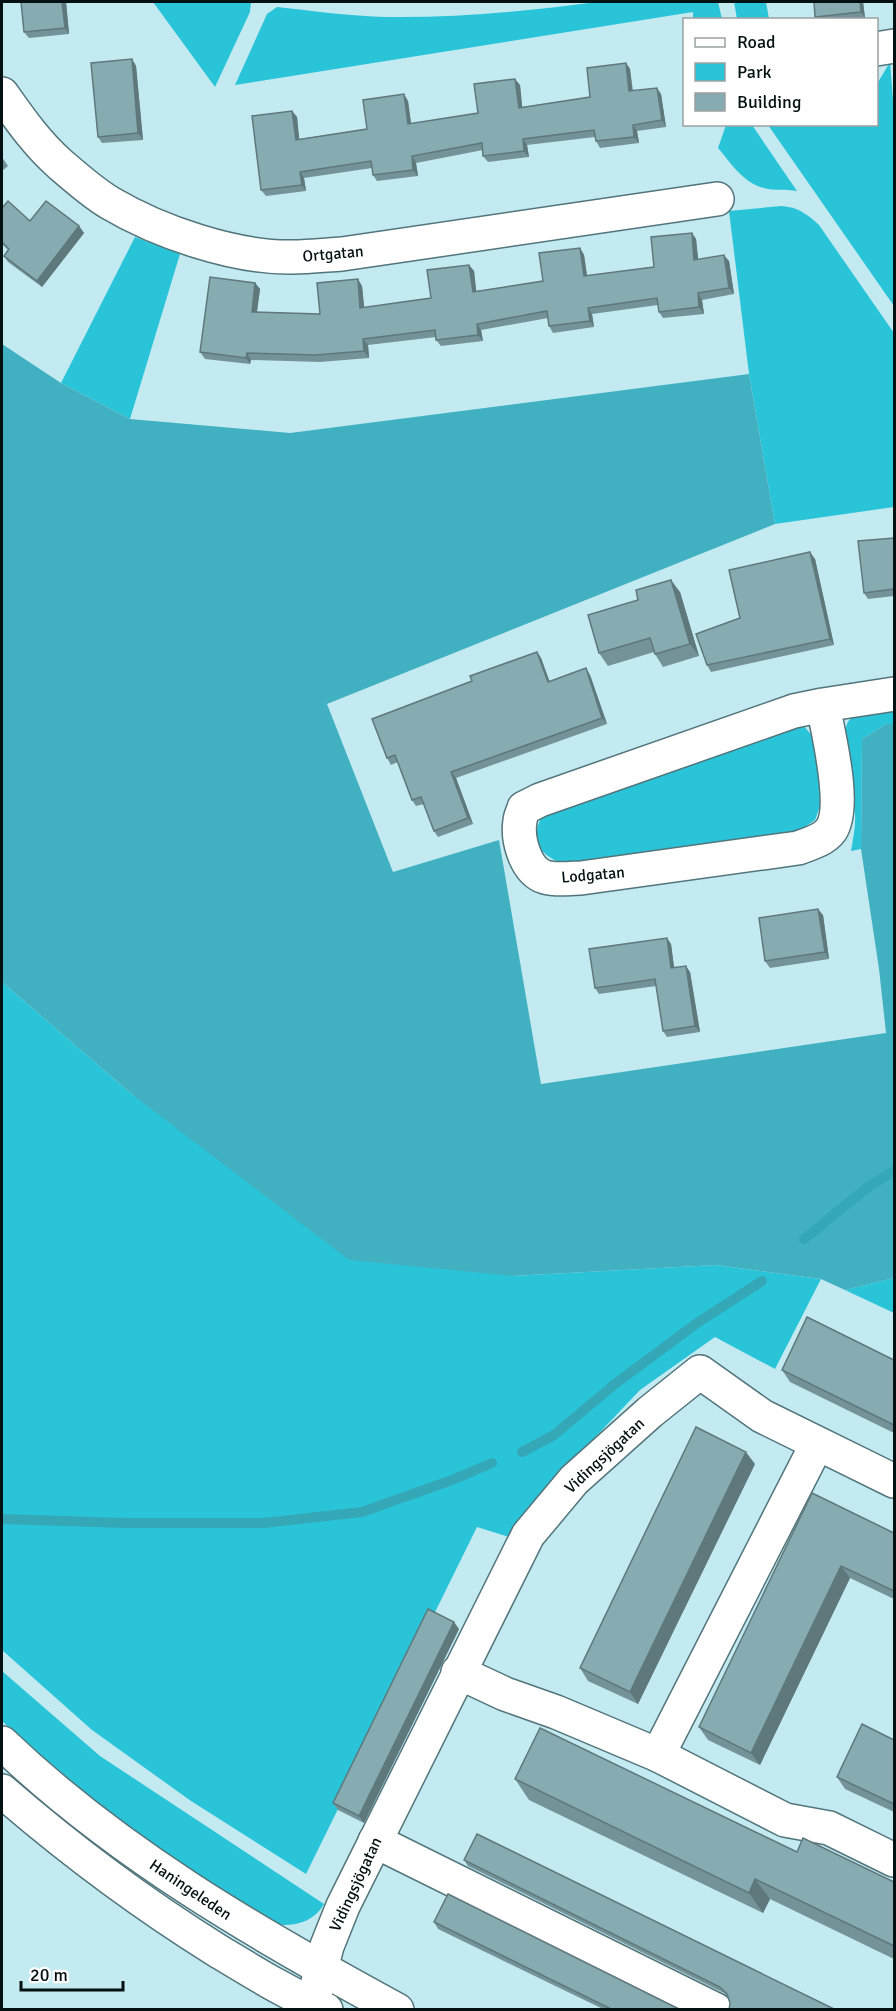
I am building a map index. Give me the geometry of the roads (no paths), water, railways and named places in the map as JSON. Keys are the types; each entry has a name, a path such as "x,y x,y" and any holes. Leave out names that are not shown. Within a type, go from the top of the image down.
{"street":[{"path":"878,48 894,46"},
{"name":"Ortgatan","path":"2,94 58,163 109,203 168,232 261,255 291,257 342,254 717,199"},
{"name":"Lodgatan","path":"824,705 838,796 837,815 831,831 817,841 798,848 581,878 561,879 543,876 531,868 520,838 520,822 524,808 540,800 794,711 824,705 894,694"},
{"name":"Vidingsjögatan","path":"316,2008 321,1968 343,1906 528,1535 574,1480 650,1412 700,1372 762,1416 894,1481"},
{"path":"658,1755 817,1444"},
{"path":"458,1672 505,1694 556,1712 658,1755 785,1821 829,1828 894,1860"},
{"name":"Haningeleden","path":"2,1743 69,1802 225,1912 397,2010"},
{"path":"2,1791 86,1861 137,1899 255,1974 316,2008"},
{"path":"375,1841 716,2010"}],"waterway":[{"path":"804,1239 868,1187 894,1171"},
{"path":"522,1452 554,1435 615,1384 697,1323 762,1281"},
{"path":"2,1519 126,1523 264,1523 362,1512 492,1463"}]}
